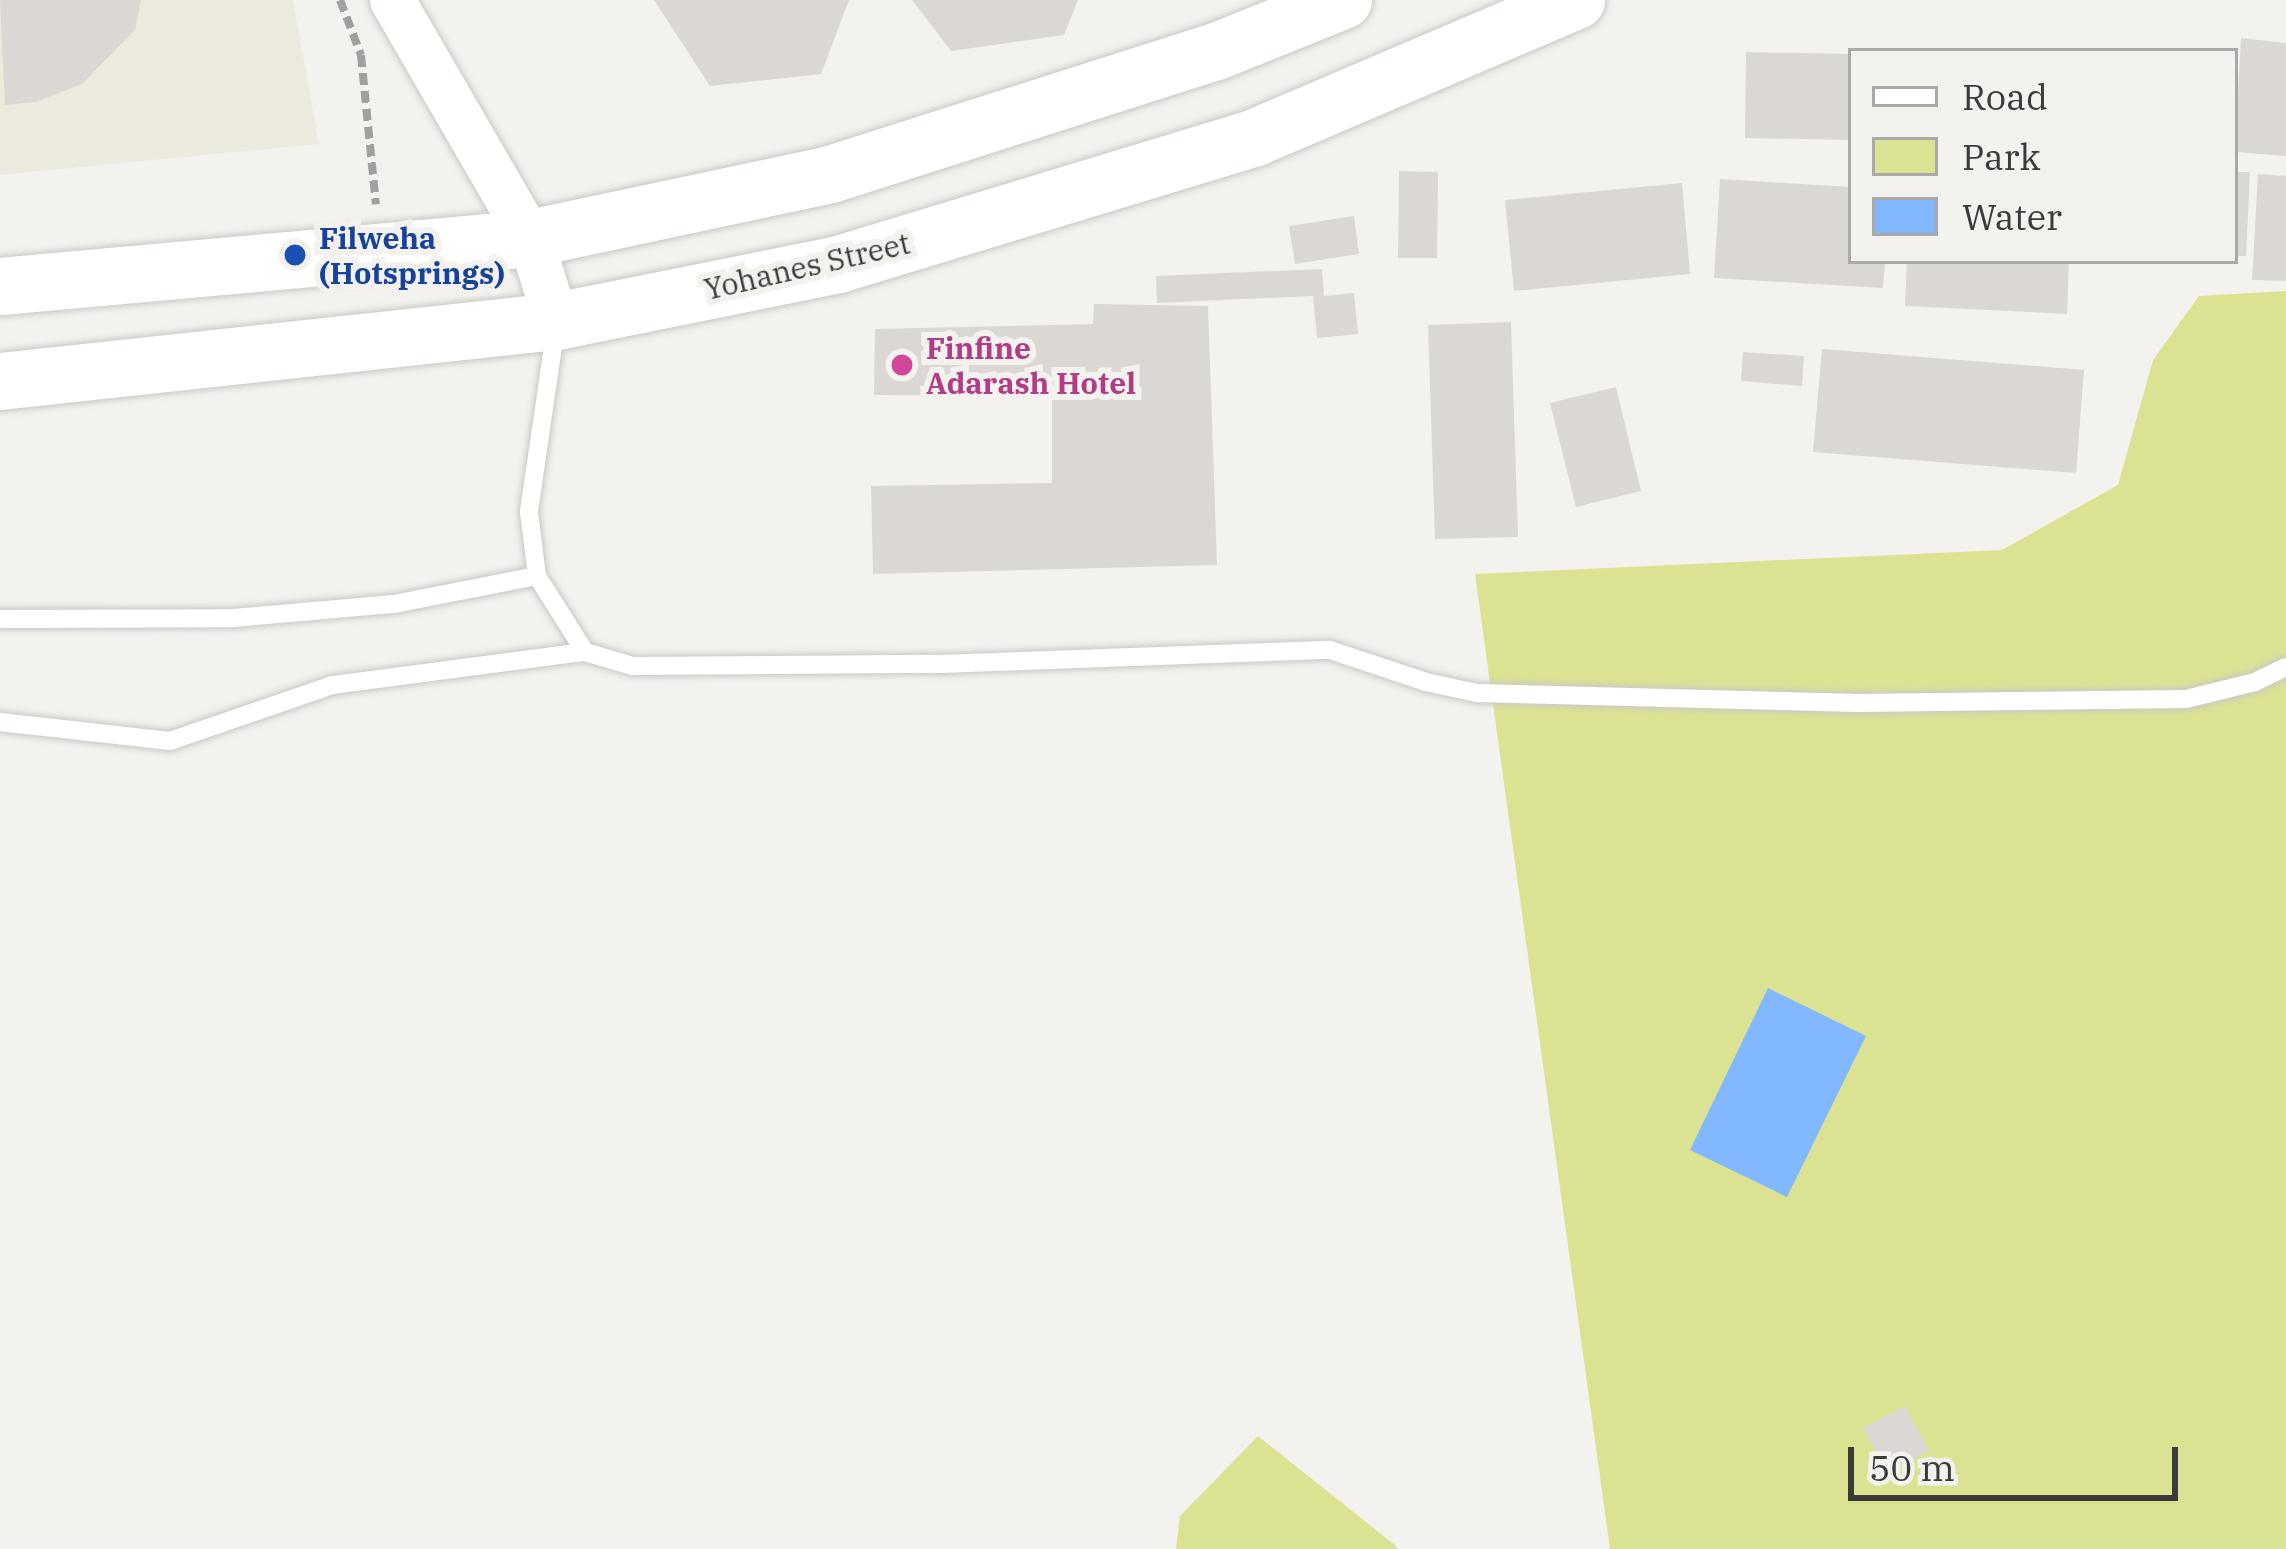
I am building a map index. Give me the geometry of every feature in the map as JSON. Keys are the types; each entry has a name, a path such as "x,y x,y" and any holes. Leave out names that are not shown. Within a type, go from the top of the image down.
{"main road":[{"name":"Yohanes Street","path":"0,381 556,321 838,264 1163,167 1336,104 1576,0"},
{"path":"0,286 530,238 830,174 1196,58 1321,10 1336,104"}],"street":[{"path":"392,0 530,238 556,321"}],"lane":[{"path":"556,321 530,512 537,576 584,652"},
{"path":"0,619 233,618 394,604 537,576"},
{"path":"0,722 170,741 333,685 584,652 633,666 657,666 940,664 1330,650 1426,682 1478,692 1858,703 2186,699 2255,682 2286,667"}],"path":[{"path":"340,0 361,55 378,220"}],"shaded area":[{"path":"0,0 293,0 319,144 0,175"}],"green space":[{"path":"2286,291 2286,1549 1610,1549 1475,574 2002,550 2118,485 2153,360 2199,296"},
{"path":"1258,1436 1397,1549 1176,1549 1180,1516"}],"water":[{"path":"1768,988 1866,1036 1787,1197 1690,1150"}],"building":[{"path":"0,0 141,0 135,30 82,84 36,102 5,105"},
{"path":"654,0 849,0 821,74 710,86"},
{"path":"912,0 1078,0 1064,35 951,51"},
{"path":"2241,38 2286,43 2286,156 2238,152"},
{"path":"1746,52 1848,54 1848,140 1745,138"},
{"path":"1399,171 1438,172 1437,258 1398,258"},
{"path":"2238,172 2250,172 2246,256 2238,256"},
{"path":"2258,174 2286,176 2286,281 2252,280"},
{"path":"1720,179 1848,187 1848,264 1885,264 1883,288 1714,278"},
{"path":"1682,183 1690,274 1514,291 1505,200"},
{"path":"1354,216 1359,254 1295,264 1289,226"},
{"path":"1907,264 2069,264 2067,314 1905,306"},
{"path":"1322,269 1324,296 1354,293 1358,334 1317,338 1313,296 1157,303 1156,276"},
{"path":"1094,304 1208,306 1217,565 873,574 871,486 1052,483 1052,396 874,395 875,329 1093,324"},
{"path":"1511,322 1518,537 1435,539 1428,325"},
{"path":"1822,349 2084,370 2076,473 1813,452"},
{"path":"1743,352 1804,356 1802,386 1741,381"},
{"path":"1616,387 1641,491 1576,507 1550,403"},
{"path":"1905,1406 1929,1451 1887,1473 1863,1428"}],"place":[{"name":"Filweha (Hotsprings)","path":"295,255"},
{"name":"Finfine Adarash Hotel","path":"902,365"}]}
